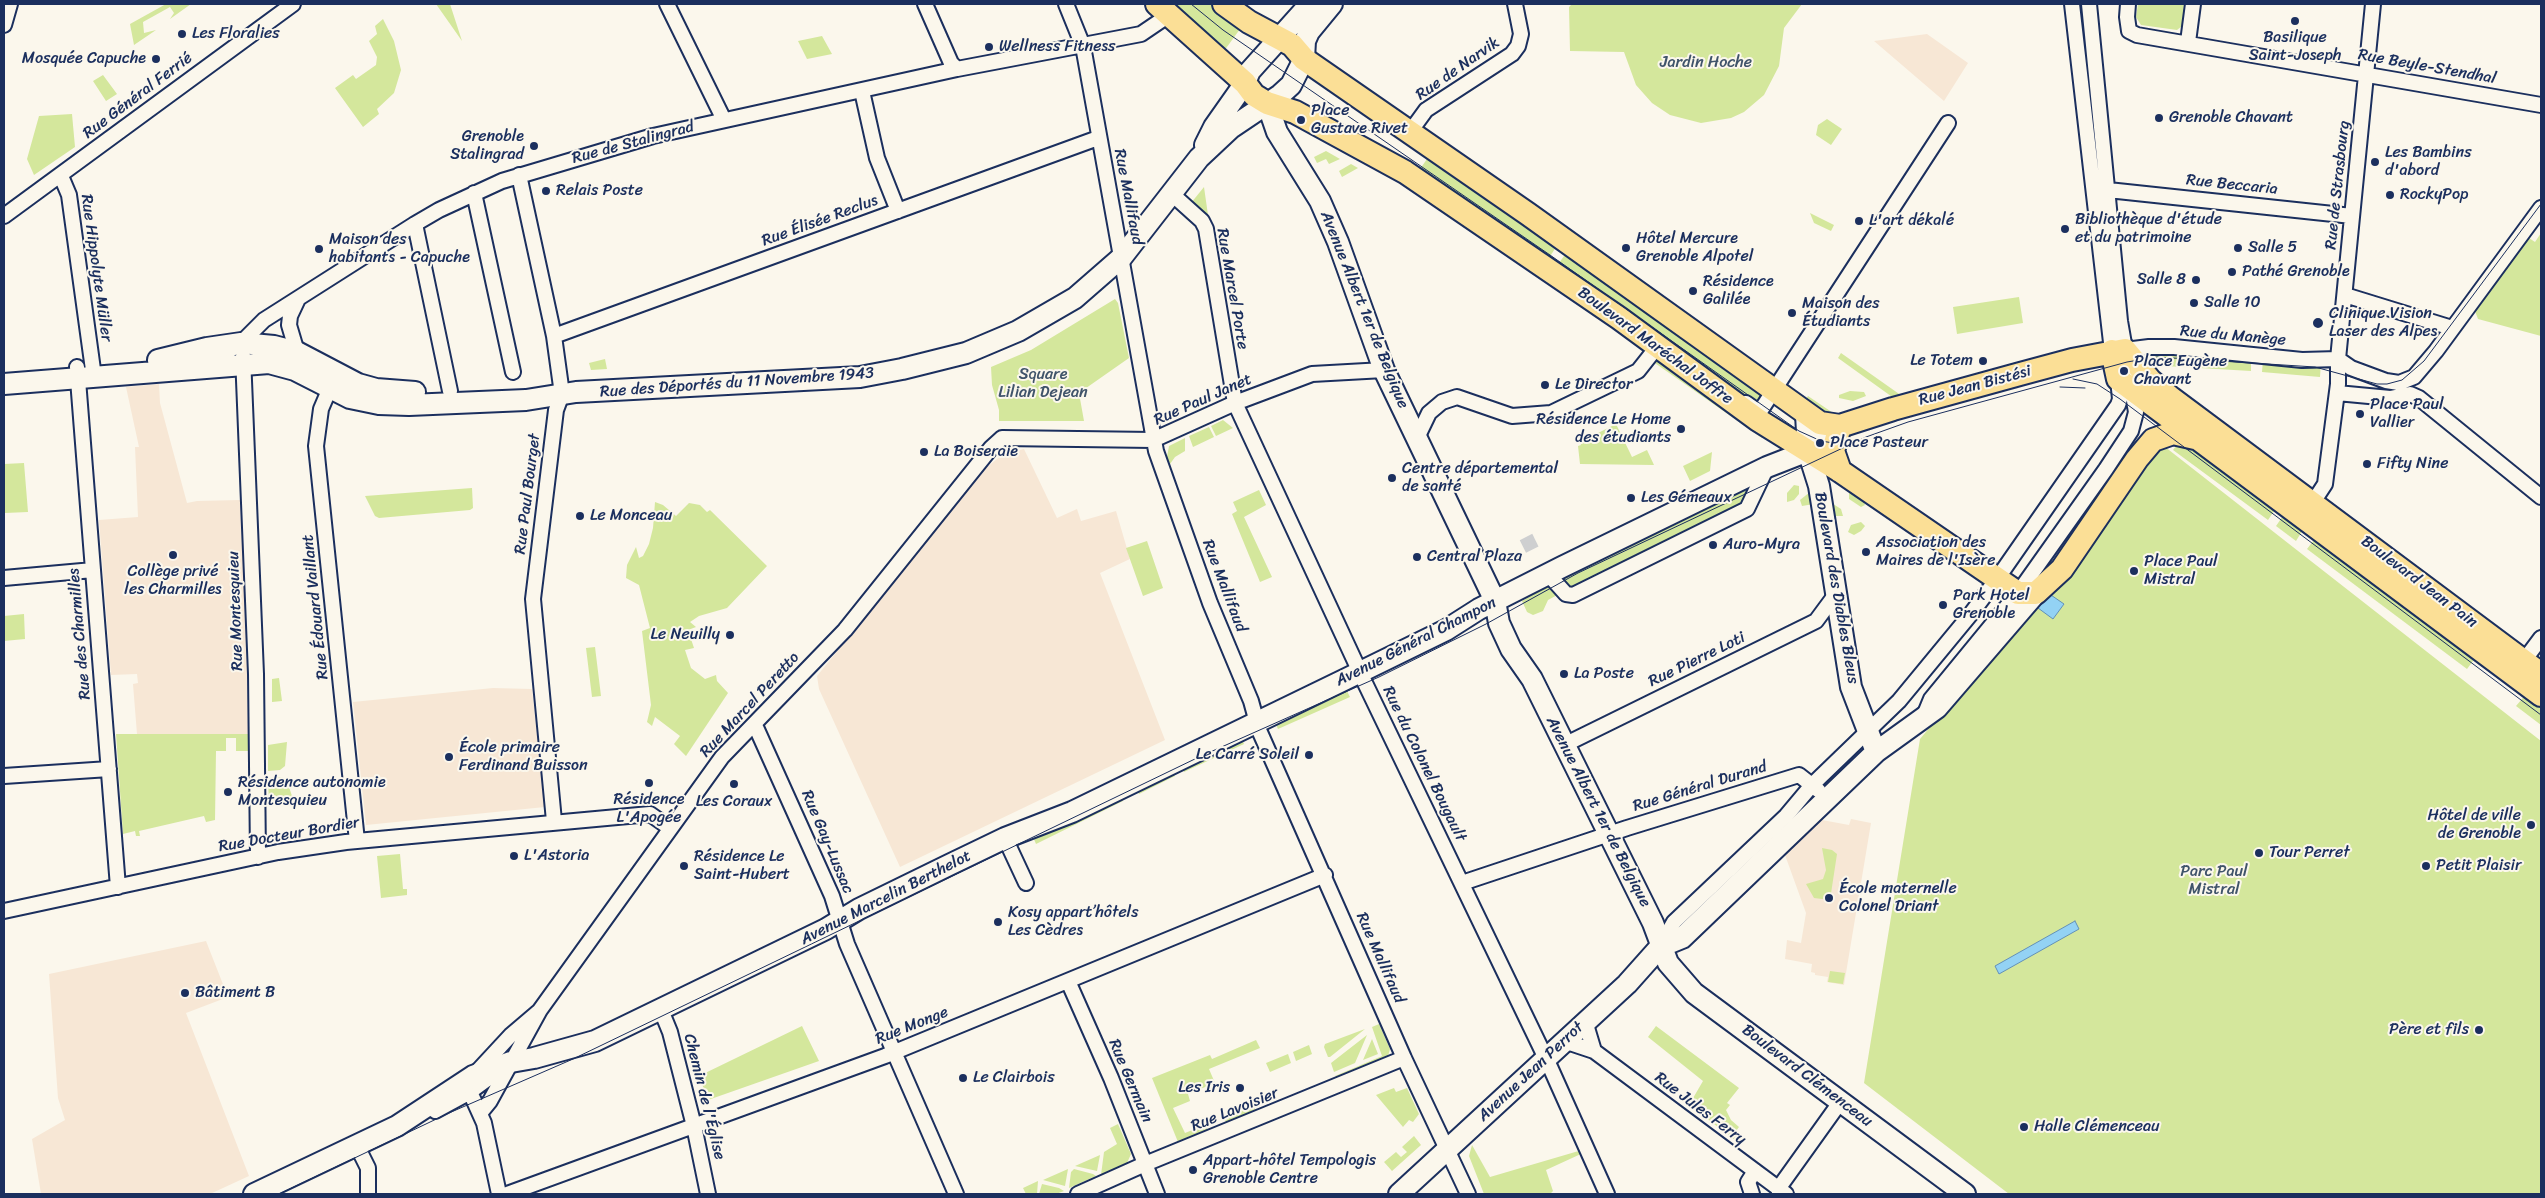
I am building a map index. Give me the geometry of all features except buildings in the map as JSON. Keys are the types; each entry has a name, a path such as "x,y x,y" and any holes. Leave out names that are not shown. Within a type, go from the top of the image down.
{"main road":[{"path":"1224,4 1249,22 1292,45 1304,59"},
{"path":"1199,158 1214,127 1245,83 1250,71 1310,4"},
{"path":"1199,158 1231,128 1291,85 1304,59 1309,32 1332,4"},
{"path":"1163,9 1245,83 1254,94 1267,103"},
{"name":"Boulevard Maréchal Joffre","path":"1304,59 1410,132 1806,414"},
{"name":"Boulevard Maréchal Joffre","path":"1267,103 1295,112 1405,172 1657,347 1758,420 1840,471 1998,579 2027,593"},
{"name":"Avenue Albert 1er de Belgique","path":"1267,103 1277,132 1320,202 1331,226 1384,370 1495,602 1497,618 1511,649 1532,679 1610,834 1653,923 1660,947"},
{"name":"Rue des Déportés du 11 Novembre 1943","path":"241,343 274,346 297,352 336,383 350,398 379,404 409,405 526,400 562,394 860,377 902,369 966,352 1018,331 1075,298 1122,257 1199,158"},
{"name":"Rue de Stalingrad","path":"4,384 167,360 207,348 241,343"},
{"path":"2118,351 2126,385"},
{"name":"Rue Jean Bistési","path":"1840,426 1902,406 2118,351"},
{"name":"Boulevard Jean Pain","path":"2118,351 2162,390 2308,510 2526,670 2541,696"},
{"name":"Rue des Déportés du 11 Novembre 1943","path":"203,367 275,364 336,383 399,392 542,388 562,394"},
{"name":"Rue de Stalingrad","path":"4,373 203,367"},
{"name":"Boulevard Jean Pain","path":"2126,385 2196,438 2308,510"},
{"path":"1806,414 1820,423 1840,426"},
{"path":"1806,414 1808,451"},
{"path":"1808,451 1840,426"},
{"path":"1819,486 1824,477 1840,471 1833,451 1840,426"},
{"path":"1876,752 1937,708 2027,593 2062,569 2148,445 2160,436 2173,432 2196,438"},
{"name":"Avenue Général Champon","path":"1257,722 1446,630 1548,574 1767,468 1808,451"},
{"name":"Boulevard des Diables Bleus","path":"1808,451 1819,486 1851,687 1876,752"},
{"name":"Avenue Marcelin Berthelot","path":"254,1194 397,1126 511,1062 534,1058 595,1041 826,929 840,919 1005,838 1072,812 1257,722"},
{"name":"Avenue Jean Perrot","path":"1400,1194 1636,975 1660,947 1682,938 1876,752"},
{"name":"Boulevard Clémenceau","path":"1660,947 1668,963 1694,993 1965,1194"},
{"path":"1636,975 1667,977 1694,993"}],"street":[{"path":"4,25 10,4"},
{"name":"Rue Général Ferrié","path":"4,216 293,4"},
{"path":"667,4 724,120"},
{"path":"925,4 951,63 957,69"},
{"name":"Rue Mallifaud","path":"1066,4 1083,46 1098,138 1122,257 1154,440 1210,603 1257,722 1404,1058 1468,1194"},
{"name":"Rue de Narvik","path":"1410,132 1426,110 1512,54 1518,46 1520,34 1516,4"},
{"path":"2072,4 2118,351"},
{"path":"2089,4 2108,190 2118,351"},
{"name":"Rue Beyle-Stendhal","path":"2128,4 2126,18 2130,32 2137,35 2188,42 2541,105"},
{"path":"2188,42 2193,4"},
{"name":"Rue de Strasbourg","path":"2338,359 2373,4"},
{"name":"Rue de Stalingrad","path":"203,367 241,343 264,320 415,224 474,192 519,175 646,138 724,120 957,69 1141,34 1163,9"},
{"path":"862,91 877,158 898,211"},
{"path":"1710,386 1731,392 1758,410 1948,123"},
{"name":"Rue Élisée Reclus","path":"554,336 1098,138"},
{"name":"Rue Paul Bourget","path":"519,175 554,336 562,394 556,410 533,599 554,821"},
{"name":"Rue Hippolyte Müller","path":"60,176 69,195 86,372"},
{"name":"Rue Beccaria","path":"2108,190 2352,216"},
{"path":"474,192 513,372"},
{"name":"Rue Marcel Porte","path":"1172,194 1202,221 1206,229 1235,403"},
{"path":"2308,510 2326,484 2337,393 2338,359 2365,375 2399,383 2410,380 2436,351 2541,208"},
{"path":"415,224 450,391"},
{"path":"2344,295 2452,328"},
{"path":"297,352 289,325 290,316 299,297"},
{"path":"241,343 244,364"},
{"path":"1417,438 1429,414 1442,402 1457,397 1512,416 1550,413 1638,371 1657,347"},
{"name":"Rue du Manège","path":"2118,351 2174,347 2302,360 2338,359"},
{"name":"Rue Montesquieu","path":"244,364 256,674 258,857"},
{"name":"Rue Paul Janet","path":"1002,438 1154,440 1235,403 1312,374 1384,370"},
{"name":"Rue des Charmilles","path":"86,372 92,570 109,769 113,888"},
{"name":"Rue Édouard Vaillant","path":"336,383 321,409 316,446 357,840"},
{"path":"1869,732 1908,691 1998,579 2118,405 2126,385"},
{"path":"2027,593 2131,431 2136,412 2126,385"},
{"path":"2337,393 2390,398 2410,394 2419,398 2541,497"},
{"name":"Rue du Colonel Bougault","path":"1235,403 1360,671 1546,1058 1607,1194"},
{"name":"Rue Marcel Peretto","path":"481,1112 490,1101 540,1010 722,757 845,630 991,448 1002,438"},
{"path":"1548,574 1566,594 1573,595 1747,509 1767,468"},
{"path":"4,578 92,570"},
{"name":"Rue Pierre Loti","path":"1564,745 1816,621 1836,594"},
{"path":"2526,670 2541,638"},
{"name":"Rue Gay-Lussac","path":"755,725 840,919 847,944 956,1194"},
{"name":"Avenue Jean Perrot","path":"1660,947 1674,922 1786,816 1812,785 1869,732"},
{"path":"4,776 109,769"},
{"name":"Rue Général Durand","path":"1462,883 1799,775 1829,798"},
{"name":"Rue Docteur Bordier","path":"4,911 258,857 357,840 554,821 650,814 670,828"},
{"path":"1005,838 1026,884"},
{"name":"Rue Monge","path":"507,1194 894,1052 1325,875"},
{"name":"Rue Germain","path":"1068,982 1157,1194"},
{"name":"Rue Marcel Peretto","path":"472,1084 511,1035 540,1010"},
{"name":"Chemin de l'Église","path":"661,1010 670,1032 694,1126 708,1194"},
{"path":"1585,1021 1594,1052"},
{"name":"Rue Jules Ferry","path":"1564,1041 1594,1052 1782,1192"},
{"name":"Rue Lavoisier","path":"1078,1194 1145,1164 1316,1096 1319,1092 1404,1058"},
{"path":"472,1084 481,1112 499,1194"},
{"path":"1782,1192 1841,1101"},
{"path":"357,1146 368,1168 368,1194"},
{"path":"1752,1194 1748,1182 1755,1171"}],"shaded area":[{"path":"1927,34 1968,63 1944,101 1874,41"},
{"name":"Collège privé les Charmilles","path":"159,384 160,403 187,503 240,500 247,639 248,734 137,734 133,684 138,683 137,674 111,675 99,520 138,517 135,447 139,447 126,387"},
{"path":"1024,449 1057,518 1077,509 1081,521 1116,511 1130,559 1100,573 1165,740 900,867 819,689 817,676 986,468 1003,454"},
{"name":"École primaire Ferdinand Buisson","path":"493,688 532,689 545,807 366,825 353,702"},
{"name":"École maternelle Colonel Driant","path":"1851,819 1871,823 1844,985 1827,982 1828,977 1815,975 1815,973 1811,972 1812,964 1785,959 1787,940 1801,943 1806,913 1785,855 1822,820 1849,825"},
{"path":"206,941 228,997 186,1013 249,1176 210,1194 41,1194 32,1139 65,1120 58,1098 49,974"}],"green space":[{"path":"166,4 191,4 170,19 174,13 170,7 143,22 144,33 156,30 134,45 130,24"},
{"path":"436,4 450,4 462,41"},
{"path":"1172,4 1215,4 1243,25 1224,51"},
{"name":"Jardin Hoche","path":"1572,4 1802,4 1784,28 1779,66 1764,95 1744,112 1731,118 1701,123 1670,115 1652,103 1636,85 1624,52 1570,51 1569,7"},
{"path":"2138,4 2184,4 2182,26 2177,30 2141,25 2136,17"},
{"path":"383,19 394,41 401,70 394,93 377,109 379,114 363,127 335,88 353,75 356,79 376,65 377,57 369,41 377,34 375,26"},
{"path":"822,36 832,54 807,59 798,41"},
{"path":"103,75 117,94 106,101 93,81"},
{"path":"72,114 75,147 34,175 27,159 39,116"},
{"path":"1827,119 1842,129 1831,145 1816,135 1818,125"},
{"path":"1326,151 1340,159 1329,164 1326,159 1317,163 1314,157"},
{"path":"1429,156 1558,244 1547,261 1418,172"},
{"path":"1351,164 1358,168 1342,177 1339,171"},
{"path":"1204,187 1208,215 1207,216 1191,203"},
{"path":"1810,213 1834,225 1831,231 1814,223"},
{"path":"2541,233 2541,336 2478,319 2475,311 2529,238 2535,242"},
{"path":"1567,252 1765,393 1757,405 1556,267"},
{"path":"2019,297 2023,323 1957,334 1953,307"},
{"name":"Square Lilian Dejean","path":"1115,299 1118,303 1129,358 1079,393 1084,421 999,421 999,410 992,385 991,367 1031,350"},
{"path":"2148,350 2251,358 2251,371 2165,366"},
{"path":"1841,353 1902,396 1895,399 1838,358"},
{"path":"1658,358 1765,433 1762,438 1652,361"},
{"path":"605,359 607,369 591,370 589,363"},
{"path":"2263,360 2321,362 2320,377 2262,372"},
{"path":"1850,391 1864,392 1866,396 1853,401 1839,398 1839,395"},
{"path":"1808,396 1839,417 1834,418 1803,403"},
{"path":"1223,420 1233,428 1216,436 1211,426"},
{"path":"1616,424 1632,457 1647,450 1654,465 1580,464 1578,446 1581,445 1580,442"},
{"path":"1209,427 1214,437 1193,447 1189,436"},
{"path":"1185,438 1185,451 1175,457 1170,464 1167,457 1169,446"},
{"path":"2181,440 2278,505 2268,520 2173,450"},
{"name":"Parc Paul Mistral","path":"2160,443 2541,741 2541,1194 2009,1194 1864,1083 1920,739 2040,595"},
{"path":"1712,452 1710,471 1690,481 1683,466"},
{"path":"24,463 28,512 5,513 4,464"},
{"path":"1755,484 1745,504 1569,588 1558,579"},
{"path":"1794,485 1799,486 1799,494 1794,500 1787,502 1787,493"},
{"path":"472,488 473,508 470,510 379,518 375,516 365,496"},
{"path":"1849,488 1859,493 1865,505 1861,507 1849,499"},
{"path":"1259,490 1266,505 1244,517 1272,577 1260,582 1232,514 1237,511 1233,502"},
{"path":"1810,492 1814,504 1802,506 1800,500"},
{"path":"655,502 663,505 676,516 689,503 700,505 707,512 710,510 767,566 727,608 699,616 690,622 696,627 688,630 694,648 685,650 691,668 705,679 716,675 717,681 728,693 686,756 674,744 680,736 655,717 652,726 647,722 651,705 642,631 650,628 639,585 626,578 627,565 636,547 639,558 643,556 649,544 653,528"},
{"path":"1830,502 1841,509 1843,516 1836,516 1833,519"},
{"path":"2285,513 2304,528 2296,541 2276,526"},
{"path":"1630,521 1634,528 1551,568 1548,561"},
{"path":"1861,522 1865,526 1861,531 1854,535 1848,532 1851,525"},
{"path":"2317,536 2472,657 2473,661 2467,669 2307,549"},
{"path":"1147,541 1163,588 1143,596 1126,548"},
{"path":"1551,584 1561,593 1548,600 1543,611 1533,615 1527,612 1522,601"},
{"path":"24,614 25,639 4,641 4,616"},
{"path":"595,647 601,696 592,697 586,648"},
{"path":"279,678 282,701 272,702 272,679"},
{"path":"1344,685 1350,697 1278,729 1273,718"},
{"path":"2527,693 2541,704 2541,725 2516,706"},
{"path":"116,734 248,734 248,751 236,751 236,738 226,738 226,751 216,751 215,820 206,822 204,816 139,831 140,836 136,836 135,831 123,834"},
{"path":"1240,734 1244,744 1184,772 1180,763"},
{"path":"287,742 285,766 280,770 268,771 268,745"},
{"path":"1171,767 1175,776 1139,794 1134,785"},
{"path":"282,777 287,781 294,802 269,805 268,778"},
{"path":"1119,792 1123,801 1036,844 1031,832"},
{"path":"1822,848 1832,850 1837,854 1830,900 1814,898 1806,884 1823,879 1826,870"},
{"path":"400,854 403,889 407,889 407,895 381,898 377,856"},
{"path":"1830,971 1845,973 1843,984 1828,982"},
{"path":"1379,1024 1390,1049 1388,1056 1336,1077 1382,1056 1372,1027"},
{"path":"802,1026 819,1061 708,1100 699,1076"},
{"path":"1656,1026 1739,1088 1727,1103 1730,1105 1726,1110 1731,1120 1739,1127 1736,1131 1744,1137 1739,1143 1689,1105 1703,1081 1648,1037"},
{"path":"1365,1029 1328,1057 1324,1047 1325,1044"},
{"path":"1367,1035 1355,1063 1334,1072 1331,1063"},
{"path":"1372,1039 1378,1054 1363,1060"},
{"path":"1256,1040 1260,1048 1209,1069 1215,1083 1188,1094 1190,1101 1173,1108 1185,1133 1205,1125 1208,1130 1178,1142 1152,1078 1210,1055 1212,1059"},
{"path":"1309,1045 1312,1054 1296,1061 1293,1052"},
{"path":"1288,1054 1291,1063 1270,1072 1266,1063"},
{"path":"1394,1088 1396,1092 1407,1088 1419,1114 1413,1122 1409,1120 1403,1127 1376,1095"},
{"path":"1254,1105 1255,1110 1226,1123 1224,1117"},
{"path":"1118,1124 1131,1154 1127,1163 1101,1175 1104,1152 1117,1144 1110,1128"},
{"path":"1414,1136 1421,1145 1392,1171 1384,1162 1396,1152 1401,1157 1407,1152 1402,1147"},
{"path":"1472,1145 1490,1177 1582,1150 1583,1153 1546,1170 1553,1191 1550,1194 1484,1194 1469,1156"},
{"path":"1100,1155 1097,1171 1075,1166"},
{"path":"1068,1169 1065,1186 1043,1180"},
{"path":"1074,1169 1096,1176 1069,1188 1071,1172"},
{"path":"1038,1181 1037,1194 1026,1194 1023,1188"},
{"path":"1042,1184 1064,1191 1056,1194 1039,1194"}],"water":[{"path":"2048,593 2064,604 2053,619 2038,608"},
{"path":"2075,921 2079,929 1999,974 1995,966"}],"tunnel":[{"path":"1526,537 1535,555"}],"tram line":[{"path":"1191,4 1223,30 1550,255 1799,431 1821,441 1846,445"},
{"path":"279,1194 449,1113 573,1059 1199,757 1379,677 1486,624 1578,573 1866,437 1908,422 2127,362 2157,357 2315,367 2377,384 2387,384 2402,380 2424,361 2541,204"},
{"path":"2073,379 2097,384 2120,399 2541,715"},
{"path":"2060,387 2085,388"}],"place":[{"name":"Basilique Saint-Joseph","path":"2295,21"},
{"name":"Les Floralies","path":"182,34"},
{"name":"Wellness Fitness","path":"989,47"},
{"name":"Mosquée Capuche","path":"156,59"},
{"name":"Grenoble Chavant","path":"2159,118"},
{"name":"Place Gustave Rivet","path":"1301,120"},
{"name":"Grenoble Stalingrad","path":"534,146"},
{"name":"Les Bambins d'abord","path":"2375,162"},
{"name":"Relais Poste","path":"546,191"},
{"name":"RockyPop","path":"2390,195"},
{"name":"L'art dékalé","path":"1859,221"},
{"name":"Bibliothèque d'étude et du patrimoine","path":"2065,229"},
{"name":"Hôtel Mercure Grenoble Alpotel","path":"1626,248"},
{"name":"Salle 5","path":"2238,248"},
{"name":"Maison des habitants - Capuche","path":"319,249"},
{"name":"Pathé Grenoble","path":"2232,272"},
{"name":"Salle 8","path":"2196,280"},
{"name":"Résidence Galilée","path":"1693,291"},
{"name":"Salle 10","path":"2194,303"},
{"name":"Maison des Étudiants","path":"1792,313"},
{"name":"Clinique Vision Laser des Alpes","path":"2318,323"},
{"name":"Le Totem","path":"1983,361"},
{"name":"Place Eugène Chavant","path":"2124,371"},
{"name":"Le Director","path":"1545,385"},
{"name":"Place Paul Vallier","path":"2360,414"},
{"name":"Résidence Le Home des étudiants","path":"1681,429"},
{"name":"Place Pasteur","path":"1820,443"},
{"name":"La Boiseraie","path":"924,452"},
{"name":"Fifty Nine","path":"2367,464"},
{"name":"Centre départemental de santé","path":"1392,478"},
{"name":"Les Gémeaux","path":"1631,498"},
{"name":"Le Monceau","path":"580,516"},
{"name":"Auro-Myra","path":"1713,545"},
{"name":"Association des Maires de l'Isère","path":"1866,552"},
{"name":"Collège privé les Charmilles","path":"173,555"},
{"name":"Central Plaza","path":"1417,557"},
{"name":"Place Paul Mistral","path":"2134,571"},
{"name":"Park Hotel Grenoble","path":"1943,605"},
{"name":"Le Neuilly","path":"730,635"},
{"name":"La Poste","path":"1564,674"},
{"name":"Le Carré Soleil","path":"1309,755"},
{"name":"École primaire Ferdinand Buisson","path":"449,757"},
{"name":"Résidence L'Apogée","path":"649,783"},
{"name":"Les Coraux","path":"734,784"},
{"name":"Résidence autonomie Montesquieu","path":"228,792"},
{"name":"Hôtel de ville de Grenoble","path":"2531,825"},
{"name":"Tour Perret","path":"2259,853"},
{"name":"L'Astoria","path":"514,856"},
{"name":"Résidence Le Saint-Hubert","path":"684,866"},
{"name":"Petit Plaisir","path":"2426,866"},
{"name":"École maternelle Colonel Driant","path":"1829,898"},
{"name":"Kosy appart’hôtels Les Cèdres","path":"998,922"},
{"name":"Bâtiment B","path":"185,993"},
{"name":"Père et fils","path":"2479,1030"},
{"name":"Le Clairbois","path":"963,1078"},
{"name":"Les Iris","path":"1240,1088"},
{"name":"Halle Clémenceau","path":"2024,1127"},
{"name":"Appart-hôtel Tempologis Grenoble Centre","path":"1193,1170"}]}
